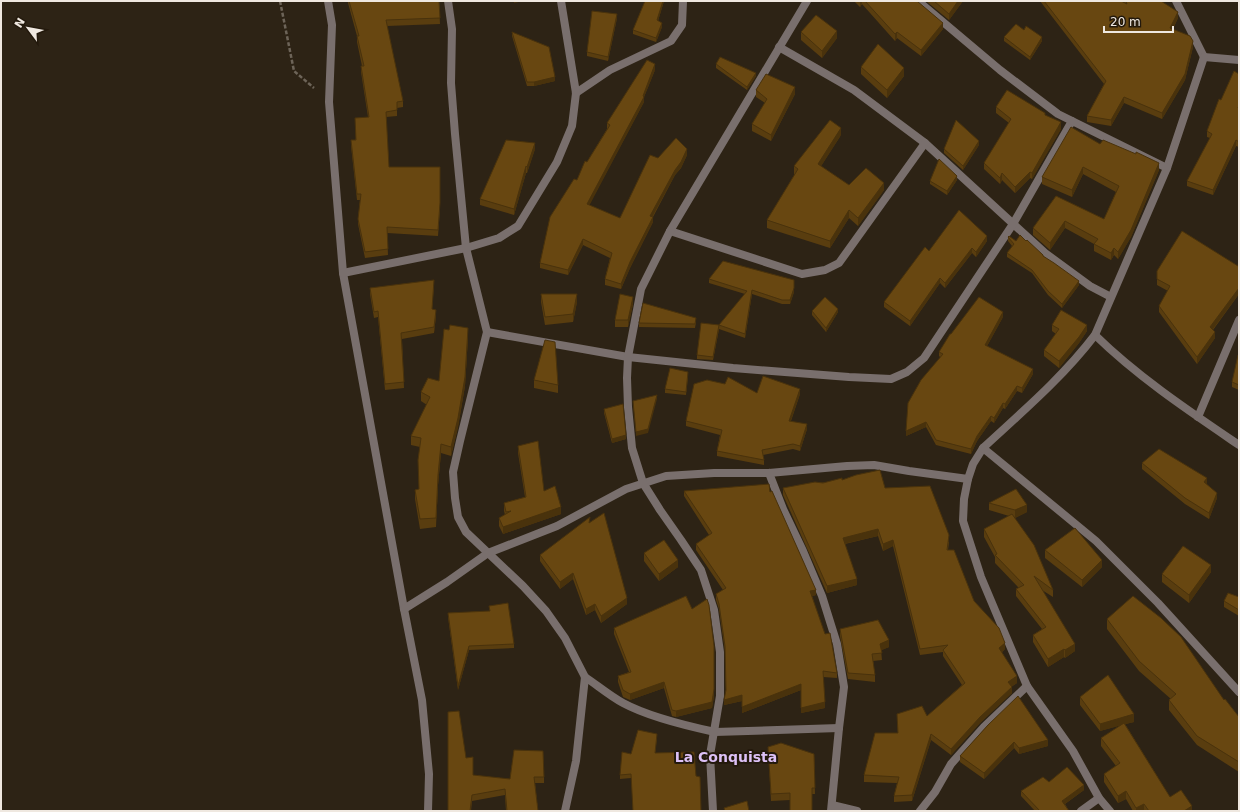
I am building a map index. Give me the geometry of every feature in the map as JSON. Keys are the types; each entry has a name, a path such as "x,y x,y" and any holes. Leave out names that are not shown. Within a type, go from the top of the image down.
{"street":[{"path":"328,1 332,25 329,102 343,273 422,700 430,774 428,811"},
{"path":"448,1 452,28 452,83 455,134 466,248 487,332 453,472 458,517 466,532 523,586 546,611 565,638 585,677 623,703 653,716 715,732 839,728"},
{"path":"343,273 466,248 499,238 518,226 557,162 572,126 576,93 561,1"},
{"path":"576,93 610,70 671,41 682,25 683,1"},
{"path":"713,811 710,755 720,696 720,652 714,610 701,570 643,483 632,448 628,407 628,358 641,288 670,231 807,1"},
{"path":"918,1 1000,70 1058,114 1167,168"},
{"path":"1110,811 1099,798 1073,751 1027,686 981,577 963,521 964,499 973,464 983,448 1056,379 1083,351 1095,335 1167,168 1204,57 1176,1"},
{"path":"780,47 854,90 925,143 1045,254 1090,286 1111,298"},
{"path":"1204,57 1239,60"},
{"path":"487,332 628,358 733,368 891,379 907,372 924,358 1013,224 1072,121"},
{"path":"670,231 802,274 825,270 839,263 925,143"},
{"path":"1198,416 1239,320"},
{"path":"1095,335 1114,354 1149,382 1239,445"},
{"path":"983,448 1096,541 1158,603 1239,692"},
{"path":"404,609 447,582 488,553 557,526 626,489 666,476 714,473 770,473 874,465 968,480"},
{"path":"770,473 783,509 822,596 837,644 844,687 831,808 857,811"},
{"path":"565,811 576,761 585,677"},
{"path":"920,811 935,792 951,764 984,727 1027,686"},
{"path":"1081,811 1099,798"}],"path":[{"path":"280,1 294,72 329,102"}],"building":[{"path":"349,1 439,1 440,18 386,20 403,101 397,102 397,110 386,112 389,167 440,167 438,230 387,227 388,249 365,252 358,219 361,194 357,194 351,140 356,140 355,118 369,117 361,66 364,66 357,36 359,36"},
{"path":"645,1 663,1 657,20 662,23 656,38 633,30"},
{"path":"865,1 917,1 943,23 921,50 897,32 895,34"},
{"path":"934,1 958,1 949,14"},
{"path":"1044,1 1121,1 1127,4 1126,1 1161,1 1178,12 1170,28 1190,36 1193,41 1185,74 1162,113 1124,97 1111,120 1087,116 1106,81"},
{"path":"592,11 617,14 608,57 587,52"},
{"path":"816,15 837,31 822,51 801,32"},
{"path":"1016,24 1024,30 1026,26 1042,37 1030,57 1004,37"},
{"path":"512,32 549,47 555,77 534,82 527,82"},
{"path":"878,44 904,68 887,90 861,67"},
{"path":"720,57 756,73 747,87 716,64"},
{"path":"647,60 655,64 643,96 644,97 587,204 620,218 650,155 658,158 676,138 687,149 650,216 653,217 630,262 621,284 605,279 612,253 583,239 568,270 540,263 550,217 574,179 577,180 585,161 587,162 610,125 607,123"},
{"path":"1234,71 1239,74 1239,142 1236,140 1213,190 1187,181 1212,134 1207,131 1219,99 1221,100"},
{"path":"766,74 795,87 771,135 752,124 767,99 756,90"},
{"path":"1007,90 1045,113 1045,115 1061,122 1032,173 1030,172 1015,187 1002,173 1000,178 984,163 1011,119 996,107"},
{"path":"830,120 841,128 818,164 849,185 866,168 884,183 858,218 849,210 830,241 767,220 798,169 794,166"},
{"path":"956,120 979,141 963,166 944,149"},
{"path":"1071,127 1100,144 1103,140 1136,154 1136,152 1159,163 1131,230 1118,252 1114,248 1111,253 1094,244 1098,239 1065,221 1050,243 1033,228 1056,196 1104,219 1119,186 1083,167 1072,190 1042,177"},
{"path":"506,140 535,143 527,167 526,166 514,209 480,199"},
{"path":"939,159 957,176 947,191 930,181"},
{"path":"959,210 987,236 976,252 972,248 945,283 940,278 910,321 884,302 925,247 929,251"},
{"path":"1182,231 1238,266 1239,259 1239,288 1210,327 1215,332 1197,357 1159,306 1170,286 1157,279 1157,271"},
{"path":"1020,235 1043,256 1079,281 1062,304 1048,291 1032,270 1007,253 1014,244 1008,237 1009,236 1016,241"},
{"path":"723,261 794,280 794,288 790,300 782,300 752,290 745,334 719,325 747,291 709,279"},
{"path":"434,280 432,309 436,310 434,327 401,333 404,382 385,384 378,311 374,312 370,288"},
{"path":"541,294 577,294 573,314 545,317"},
{"path":"620,294 633,297 628,320 615,320"},
{"path":"825,297 838,309 826,328 812,311"},
{"path":"979,297 1003,312 985,345 1033,369 1022,388 1017,386 1005,404 1003,403 994,418 991,416 977,436 971,449 936,440 926,422 906,431 908,403 921,380 943,354 939,352 950,334"},
{"path":"643,303 696,318 695,324 639,323"},
{"path":"1061,310 1087,325 1059,361 1044,350 1059,329 1052,325"},
{"path":"701,323 719,325 713,357 697,355"},
{"path":"450,325 468,328 465,377 451,447 441,444 436,518 420,519 415,490 419,489 418,460 421,438 411,436 430,397 421,392 428,378 439,381 444,329 449,330"},
{"path":"545,340 555,342 558,385 534,380"},
{"path":"1238,355 1239,356 1239,385 1232,382"},
{"path":"670,368 688,372 686,392 665,389"},
{"path":"763,376 800,389 789,421 807,424 800,446 793,444 762,450 764,460 717,451 722,430 686,421 694,384 707,380 725,384 728,377 757,393"},
{"path":"657,395 648,429 636,432 633,401"},
{"path":"623,404 626,435 612,439 604,409"},
{"path":"538,441 544,491 555,486 561,507 503,527 499,518 511,511 506,512 504,503 526,497 518,446"},
{"path":"1159,449 1207,478 1204,482 1217,493 1209,513 1185,498 1142,463"},
{"path":"880,470 885,488 930,486 949,535 947,550 954,550 974,601 999,628 1005,643 999,648 1017,676 1008,682 1012,687 980,717 951,749 931,734 912,795 894,796 899,777 864,775 875,733 898,733 897,714 922,706 927,716 965,683 943,650 948,645 920,649 893,540 883,544 878,529 843,538 857,579 827,586 783,488 815,482 823,483 842,478 842,480 856,475"},
{"path":"769,484 770,492 772,491 816,590 810,591 825,634 830,633 837,673 823,671 825,702 801,708 801,684 742,707 742,695 724,700 726,690 725,646 719,604 716,594 726,588 696,544 712,533 684,491"},
{"path":"1016,489 1027,505 1015,510 989,503"},
{"path":"604,513 627,598 601,616 595,604 586,609 573,573 560,582 540,555 590,517 589,523"},
{"path":"1012,514 1034,545 1053,590 1034,576 1075,644 1048,659 1033,635 1046,627 1016,589 1024,585 995,555 997,554 984,529"},
{"path":"1075,528 1102,560 1082,580 1045,550"},
{"path":"664,540 678,560 659,574 644,553"},
{"path":"1183,546 1211,565 1189,595 1162,574"},
{"path":"1228,593 1239,597 1239,610 1224,601"},
{"path":"686,596 692,609 707,599 709,605 714,646 714,689 712,702 676,711 672,710 664,682 630,694 623,690 618,676 631,672 614,628"},
{"path":"1133,596 1161,618 1181,637 1224,700 1225,699 1239,717 1239,762 1197,736 1169,700 1176,694 1139,661 1107,619"},
{"path":"508,603 514,644 469,646 458,686 448,613 490,611 489,606"},
{"path":"878,620 889,640 880,644 882,653 872,654 875,675 848,673 840,629"},
{"path":"1108,675 1134,714 1100,724 1080,697"},
{"path":"1018,696 1048,740 1019,748 1014,742 984,773 960,756 988,725"},
{"path":"459,711 466,758 473,757 473,775 510,779 514,750 543,751 544,777 534,777 538,811 507,811 505,789 472,795 470,811 448,811 448,712"},
{"path":"1124,723 1170,797 1181,790 1192,806 1184,811 1149,811 1144,804 1136,808 1126,791 1118,796 1104,774 1120,763 1101,738"},
{"path":"638,730 657,734 655,753 694,752 696,776 700,777 701,811 633,811 631,774 620,775 622,752 631,754"},
{"path":"781,743 814,754 815,788 812,788 812,811 790,811 790,793 771,794 768,747"},
{"path":"1067,767 1084,785 1062,801 1069,811 1040,811 1021,791 1043,777 1049,782"},
{"path":"747,801 749,811 725,811 724,808"}],"district":[{"name":"La Conquista","path":"726,757"}]}
